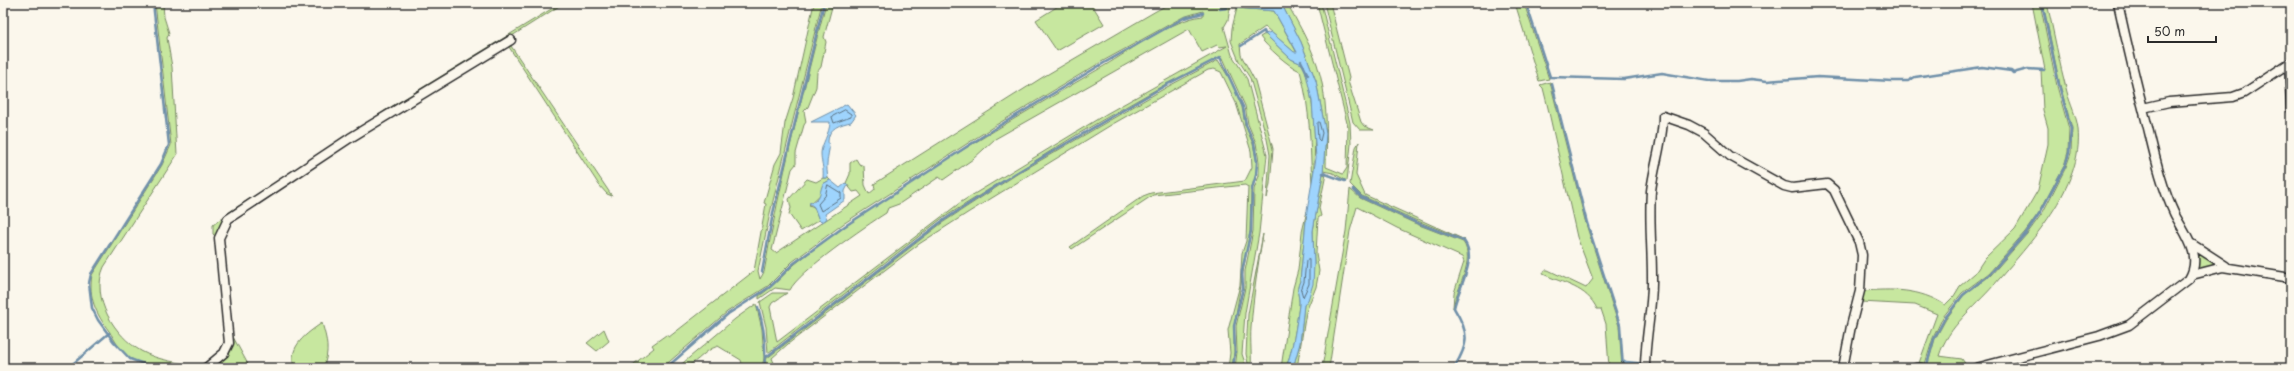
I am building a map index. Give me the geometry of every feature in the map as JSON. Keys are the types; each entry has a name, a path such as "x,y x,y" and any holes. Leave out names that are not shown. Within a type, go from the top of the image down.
{"street":[{"path":"1976,368 2099,336 2129,325 2189,279 2192,275 2195,260 2190,243 2165,190 2143,108 2118,3"},
{"path":"206,368 224,353 229,343 219,238 228,219 350,138 511,40"},
{"path":"2143,108 2169,102 2233,97 2244,93 2290,63"},
{"path":"2290,63 2291,109"},
{"path":"1645,368 1645,345 1652,277 1650,253 1651,192 1663,131 1663,116 1690,125 1704,133 1730,156 1784,186 1792,188 1827,184 1834,190 1859,242 1862,255 1860,291 1851,326 1843,368"},
{"path":"2190,243 2212,258 2232,268"},
{"path":"2192,275 2215,268 2232,268 2291,278"},
{"path":"1916,368 1922,368"}],"green space":[{"path":"155,3 163,3 164,17 169,33 167,38 172,67 177,155 104,267 100,291 103,303 114,326 131,344 141,351 155,357 198,367 214,356 203,368 156,367 130,358 121,349 100,318 94,305 91,291 92,275 162,165 171,145"},
{"path":"561,3 564,3 226,217 217,238 213,234 213,225 228,213 386,110"},
{"path":"814,3 822,3 770,213 758,271 760,279 764,272 770,238 800,103 826,3 833,3 824,37 826,42 821,67 817,72 816,87 808,107 804,111 806,122 796,153 796,164 792,169 772,250 776,253 862,196 858,191 853,192 846,183 850,174 850,163 856,159 859,164 864,166 865,185 869,194 875,189 874,184 1043,77 1171,3 1231,3 1228,20 1224,27 1232,55 1247,79 1267,155 1259,233 1245,313 1242,354 1245,363 1243,368 1235,368 1237,352 1236,326 1245,288 1245,271 1253,231 1254,189 1259,176 1259,162 1256,143 1248,124 1245,106 1222,56 1164,85 1078,134 940,220 768,353 766,327 760,302 773,293 787,293 772,303 770,307 777,342 961,202 1106,114 1227,46 1219,47 1217,45 1202,52 1189,29 995,139 973,159 943,180 939,177 899,204 888,208 886,213 849,238 819,261 796,282 790,290 775,288 759,299 759,296 769,289 807,254 909,184 974,143 1152,36 1191,18 1203,16 1203,11 1183,17 1103,61 996,125 843,224 792,262 768,286 727,312 662,368 629,368 654,348 652,345 666,335 669,337 754,271 766,204 764,203 775,164 781,153 785,123 793,98"},
{"path":"1063,3 1091,3 1104,24 1057,51 1036,20"},
{"path":"1281,3 1287,3 1307,40 1321,76 1326,115 1327,141 1326,167 1343,174 1347,168 1348,127 1317,3 1321,3 1350,123 1351,144 1347,181 1333,173 1323,171 1326,133 1316,81 1301,42"},
{"path":"1324,3 1330,3 1349,78 1348,81 1361,122 1364,126 1374,130 1360,130 1353,122"},
{"path":"1515,3 1524,3 1549,79 1539,81"},
{"path":"2032,3 2040,3 2057,86 2069,129 2068,152 2064,166 2040,211 2025,232 1989,273 1962,293 1943,317 1933,338 1925,364 1919,363 1937,314 1915,305 1861,302 1863,291 1905,291 1925,295 1945,305 1954,296 1960,286 1975,273 1985,258 2015,229 2038,190 2048,144 2048,128 2043,110 2041,70 2045,70"},
{"path":"2043,3 2047,3 2064,81 2078,129 2078,151 2072,172 2063,193 2038,233 1994,285 1955,326 1943,345 1939,356 1962,359 1968,368 1927,367 1935,339 1946,319 1964,295 1991,275 2027,234 2043,212 2066,167 2071,153 2072,128 2060,85"},
{"path":"1237,8 1274,11 1297,53 1265,27 1240,44 1241,55 1255,81 1273,149 1270,184 1267,198 1270,155 1267,139 1250,78 1239,61 1231,41 1232,28"},
{"path":"1265,34 1291,59 1304,65 1313,109 1315,141 1312,186 1308,114 1304,85 1300,71 1284,61 1268,46 1260,37"},
{"path":"507,44 511,46 612,196 607,194 599,185"},
{"path":"1218,60 1231,81 1242,107 1245,125 1253,144 1257,163 1256,175 1251,189 1250,231 1234,326 1234,352 1232,368 1228,368 1230,353 1228,330 1240,285 1242,253 1246,241 1248,187 1245,185 1153,195 1072,249 1070,247 1143,196 1151,193 1245,181 1252,167 1251,151 1236,103 1221,72 1214,69 1208,70 1111,125 919,244 788,344 772,358 776,368 765,368 766,359 942,223 1017,174 1167,87"},
{"path":"1550,82 1586,224 1619,326 1622,368 1609,368 1606,324 1601,309 1597,309 1593,302 1581,291 1543,274 1545,270 1548,270 1586,288 1593,279 1577,237 1548,108 1543,88 1540,85"},
{"path":"1359,142 1356,175 1365,195 1465,240 1415,220 1362,196 1350,184 1356,147"},
{"path":"1323,174 1326,174 1319,208 1321,216 1318,218 1316,253 1319,271 1316,287 1306,312 1297,368 1293,368 1300,343 1304,304 1314,265 1313,231"},
{"path":"823,178 828,178 830,180 823,184 821,194 809,205 814,207 819,220 801,231 789,214 791,208 789,199 807,179 816,182"},
{"path":"1350,189 1360,198 1414,223 1463,242 1467,257 1466,266 1453,308 1454,293 1464,262 1462,257 1397,228 1357,207 1350,231 1329,368 1322,368 1346,231"},
{"path":"1307,211 1298,288 1299,306 1291,353 1286,368 1281,368 1293,288 1298,270 1302,232"},
{"path":"1263,234 1252,316 1251,368 1247,368 1248,363 1246,354 1248,314"},
{"path":"2198,252 2219,264 2196,271"},
{"path":"756,304 762,329 764,358 762,368 738,368 742,364 741,360 718,346 712,348 689,365 677,368 735,319"},
{"path":"322,323 327,346 323,368 294,368 293,360 296,347 305,336"},
{"path":"604,329 609,341 597,351 587,343"},
{"path":"232,335 250,368 210,368"}],"water":[{"path":"1271,3 1281,3 1301,42 1316,81 1326,133 1323,173 1313,231 1313,284 1308,300 1304,305 1300,343 1293,368 1286,368 1298,313 1298,288 1307,211 1316,158 1312,101 1304,65 1291,59 1265,34 1271,32 1294,52 1297,52 1274,11 1237,8 1237,5 1273,7"},
{"path":"847,104 856,115 851,122 839,125 830,133 828,141 828,178 823,178 821,150 829,130 830,122 811,122"},
{"path":"830,180 840,188 846,183 848,185 845,191 845,200 825,214 827,219 821,222 814,207 809,203 818,198 823,184"},
{"path":"1624,361 1643,363 1643,368 1625,368"}],"waterway":[{"path":"153,3 169,145 161,164 91,274 89,283 92,308 98,320 114,342 130,359 155,368"},
{"path":"762,272 773,213 824,3"},
{"path":"1526,3 1550,77 1624,79 1662,73 1709,81 1737,81 1751,79 1767,81 1818,77 1908,81 1915,77 1982,67 2011,71 2013,73 2028,69 2044,70"},
{"path":"1926,368 1934,339 1945,318 1963,295 1990,274 2026,233 2041,211 2065,166 2069,153 2071,129 2059,85 2042,3"},
{"path":"1220,9 1227,8"},
{"path":"666,368 728,314 770,287 793,264 845,226 997,127 1104,63 1184,18 1203,13"},
{"path":"1241,46 1264,31 1265,34"},
{"path":"765,358 941,222 1016,173 1166,85 1220,57 1243,107 1246,125 1254,143 1257,162 1256,175 1252,189 1251,231 1242,271 1243,288 1234,326 1235,352 1233,368"},
{"path":"1301,61 1308,75"},
{"path":"1552,84 1587,223 1620,325 1623,368"},
{"path":"1323,173 1345,181"},
{"path":"1353,189 1361,197 1415,222 1464,241 1468,249 1468,265 1454,308 1463,325 1466,338 1463,352 1454,368"},
{"path":"758,307 764,337 764,368"},
{"path":"68,368 109,333"}]}
